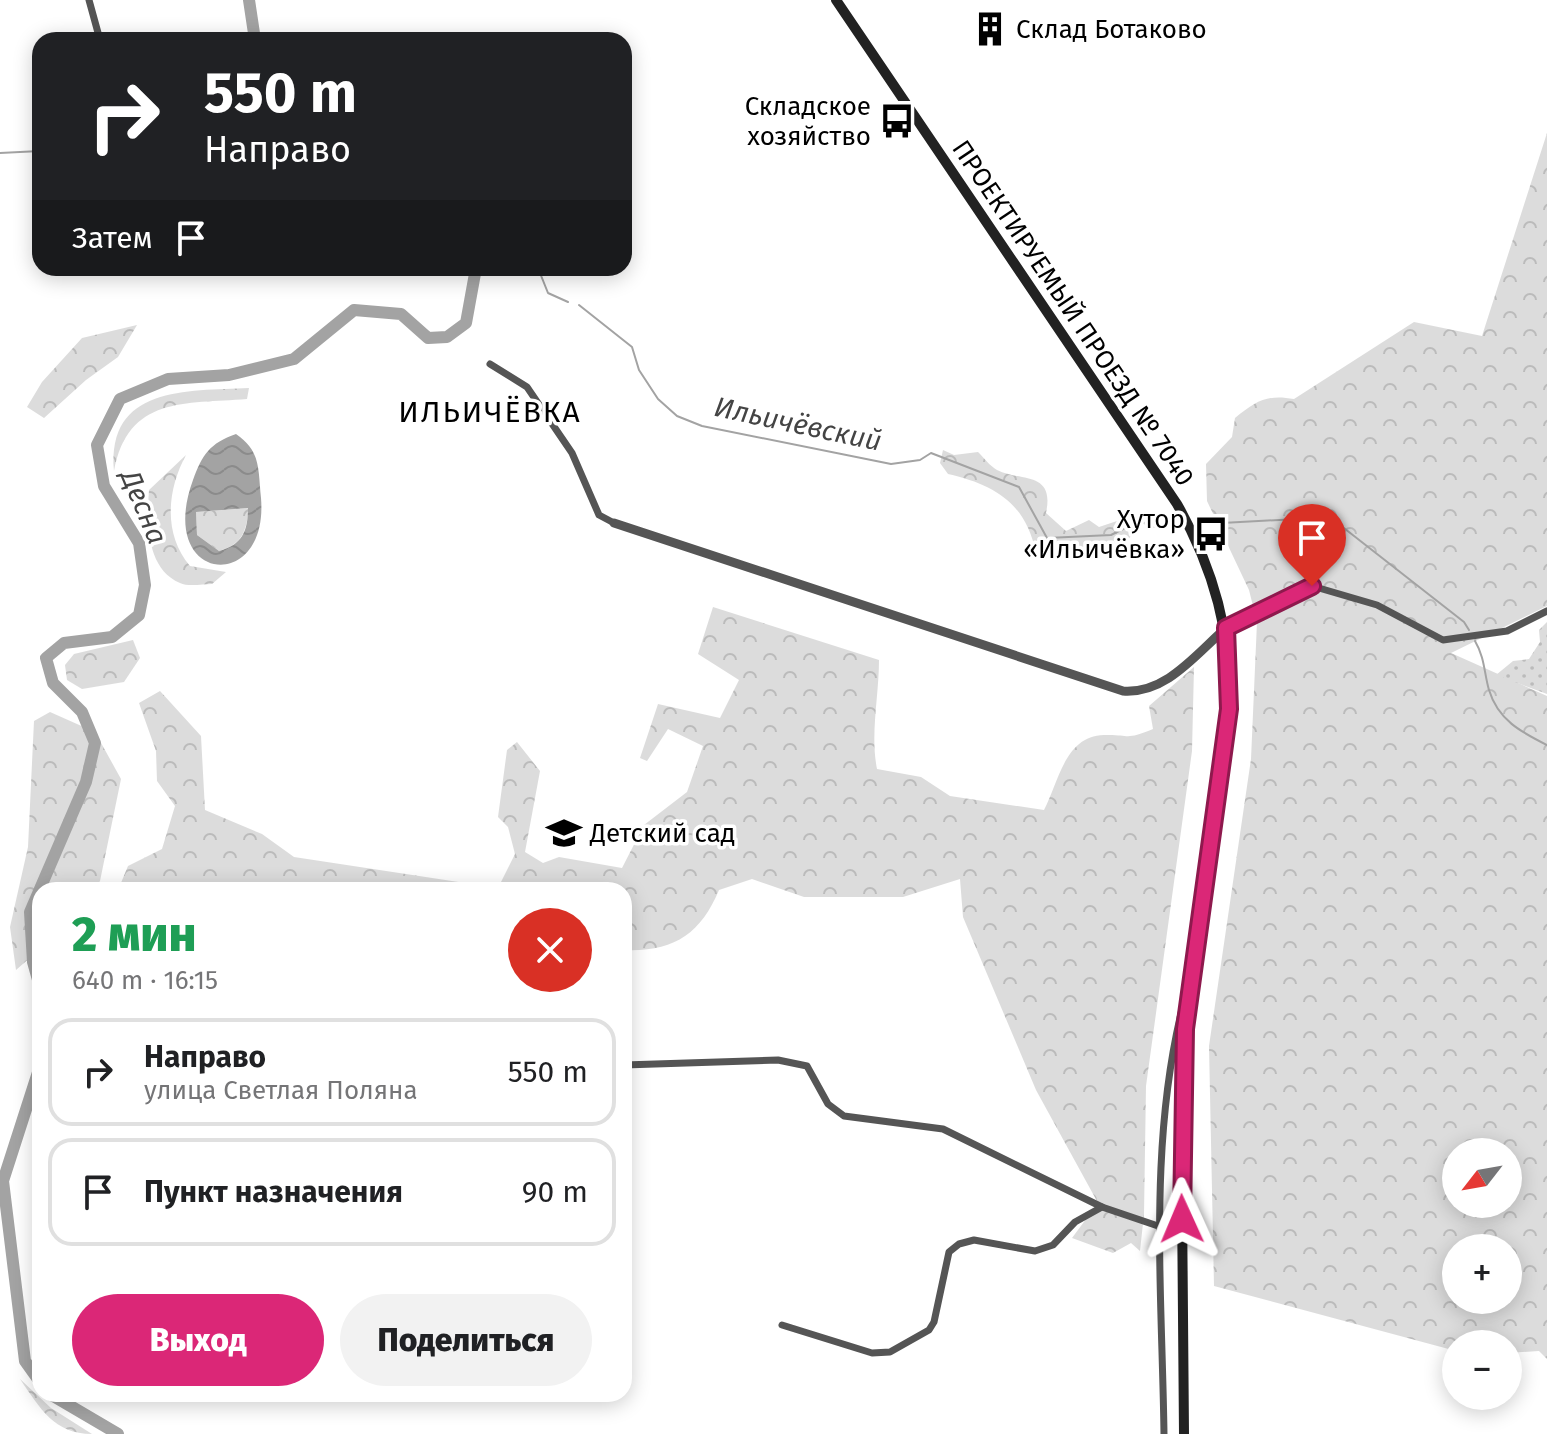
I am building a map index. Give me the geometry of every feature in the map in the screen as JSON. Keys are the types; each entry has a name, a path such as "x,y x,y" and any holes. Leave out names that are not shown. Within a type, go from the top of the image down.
{"main road":[{"name":"ПРОЕКТИРУЕМЫЙ ПРОЕЗД № 7040","path":"836,0 1177,504 1210,573 1226,628 1229,709 1192,972 1181,1082 1184,1434"}],"street":[{"path":"89,0 98,32"},
{"path":"490,364 527,387 572,453 599,515 614,523 1123,691 1140,692 1162,684 1226,628 1312,586 1377,605 1443,640 1507,631 1547,611"},
{"path":"1164,1434 1161,1227 1164,1113 1172,1045 1192,972"},
{"path":"632,1065 778,1060 807,1066 828,1104 844,1116 943,1129 1102,1207 1161,1227"},
{"path":"782,1325 872,1353 890,1352 929,1330 934,1322 949,1252 959,1244 974,1240 1035,1251 1053,1245 1075,1222 1102,1207"}],"green space":[{"path":"1547,133 1547,606 1451,653 1547,696 1547,1359 1539,1351 1522,1352 1522,1330 1442,1330 1442,1347 1214,1286 1209,1046 1251,759 1257,622 1249,590 1207,501 1206,464 1232,437 1235,418 1249,407 1269,398 1294,399 1414,322 1482,336"},
{"path":"137,325 118,357 86,380 44,418 27,407 42,382 82,338"},
{"path":"249,388 247,399 181,404 146,417 132,429 121,447 114,471 115,443 123,423 137,408 177,393"},
{"path":"943,450 954,455 978,452 997,470 1041,484 1046,490 1046,513 1066,531 1089,520 1099,527 1123,519 1133,525 1132,535 1124,544 1053,556 1036,553 1025,522 1016,509 981,484 948,474 940,463"},
{"path":"186,455 172,497 172,526 175,540 190,566 226,572 212,584 183,584 169,576 154,555 151,542 149,490"},
{"path":"249,508 242,536 233,545 219,551 197,535 196,512"},
{"path":"713,607 879,660 875,729 877,769 921,777 950,796 1044,810 1065,762 1080,743 1091,737 1132,736 1153,729 1149,706 1194,667 1192,751 1146,1086 1144,1214 1140,1251 1131,1243 1113,1253 1072,1238 1098,1203 1036,1090 963,917 960,879 903,897 804,897 752,879 719,890 703,919 683,938 657,948 641,950 632,950 632,882 501,882 515,854 508,827 498,817 507,750 517,742 540,771 525,852 543,863 559,857 622,868 644,825 687,792 703,746 668,729 647,761 640,758 658,704 720,718 739,680 698,654"},
{"path":"1547,622 1547,694 1496,675 1513,661 1529,659 1540,642 1539,630"},
{"path":"133,640 140,658 124,682 82,689 67,680 65,665 74,654"},
{"path":"160,691 201,736 205,810 262,834 294,857 459,882 121,882 128,866 162,849 175,806 157,781 156,751 139,703"},
{"path":"50,712 95,732 121,779 100,881 32,882 32,956 16,970 10,927 28,847 34,721"},
{"path":"37,1402 45,1402 92,1434 79,1433 58,1424"}],"water":[{"path":"236,434 244,440 257,462 261,498 259,529 248,551 233,562 216,564 200,557 189,540 185,515 200,464 213,446","holes":["248,508 245,530 238,541 219,551 197,535 196,512"]}],"waterway":[{"name":"Десна","path":"249,0 254,32"},
{"path":"0,153 32,151"},
{"name":"Десна","path":"43,882 86,782 95,743 82,712 53,683 46,658 64,643 112,637 139,615 145,585 139,543 104,486 97,445 120,399 168,379 229,375 294,359 354,310 401,314 428,338 447,337 466,323 475,276"},
{"path":"541,276 548,293 568,302"},
{"name":"Ильичёвский","path":"579,305 632,347 639,370 658,399 677,416 702,426 891,464 920,460 931,453 1019,487 1047,538 1111,535 1141,520 1149,527 1163,527"},
{"path":"1222,523 1298,519 1340,525 1464,622 1469,630"},
{"path":"1475,641 1483,659 1489,690 1498,709 1520,730 1547,745"},
{"name":"Десна","path":"32,907 32,945"},
{"name":"Десна","path":"32,1091 3,1181 25,1361 32,1371"},
{"name":"Десна","path":"64,1402 118,1434"}],"place":[{"name":"Склад Ботаково","path":"990,29"},
{"name":"Складское хозяйство","path":"897,121"},
{"name":"Хутор «Ильичёвка»","path":"1211,534"},
{"name":"Детский сад","path":"564,833"}],"district":[{"name":"ИЛЬИЧЁВКА","path":"490,412"}],"route":[{"path":"1182,1219 1181,1082 1192,972 1229,709 1226,628 1301,588 1312,586"}]}
